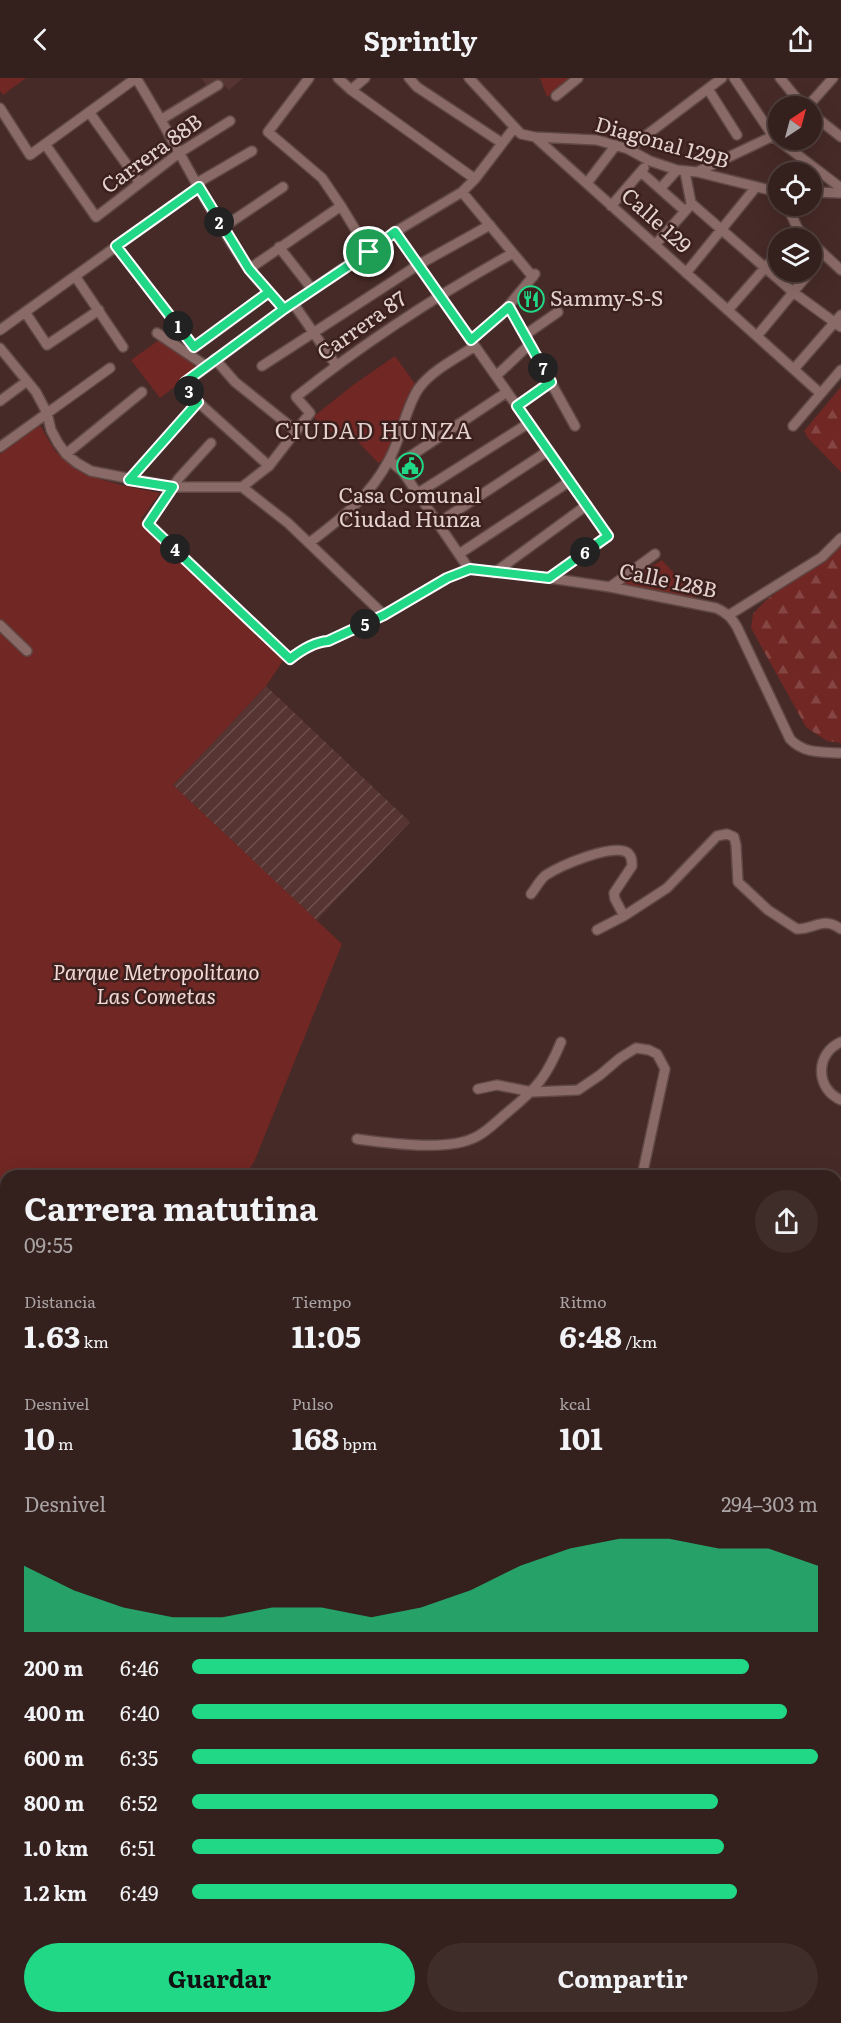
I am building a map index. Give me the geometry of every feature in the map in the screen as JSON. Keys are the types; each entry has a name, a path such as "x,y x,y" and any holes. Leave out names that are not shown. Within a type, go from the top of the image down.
{"street":[{"path":"0,108 30,155 136,78 162,119 222,228 249,269 284,309"},
{"path":"309,78 268,132 322,178 369,252"},
{"path":"338,78 351,90 475,179"},
{"path":"351,90 365,78"},
{"path":"410,78 417,87 502,143"},
{"name":"Calle 129","path":"469,78 514,128 521,134 535,137 820,393"},
{"path":"556,96 578,78"},
{"path":"628,149 722,78"},
{"path":"734,78 768,123"},
{"path":"780,78 795,96"},
{"path":"817,96 833,78"},
{"path":"162,119 218,85"},
{"path":"708,89 737,135"},
{"path":"89,112 140,183"},
{"name":"Carrera 88B","path":"45,144 96,217 179,153 230,121"},
{"path":"822,122 841,137"},
{"path":"269,466 198,402 185,384 215,359 312,289 395,232 462,192 475,179 514,128"},
{"name":"Diagonal 129B","path":"535,137 597,140 628,149 650,161 681,171 697,172 768,190"},
{"path":"697,172 768,138"},
{"path":"587,183 616,145"},
{"path":"795,150 841,188"},
{"path":"0,330 198,185 252,151"},
{"path":"611,206 650,161"},
{"path":"641,171 660,189 722,230 793,292 839,322 794,369"},
{"path":"660,189 681,171 688,207"},
{"path":"686,273 756,187"},
{"path":"222,228 283,188"},
{"path":"393,463 421,386 473,343 509,307 535,274 513,253 462,192"},
{"path":"822,192 841,192"},
{"path":"249,269 341,206"},
{"path":"655,245 688,207"},
{"path":"262,366 418,265 490,225"},
{"path":"395,232 608,536 549,578"},
{"path":"116,246 191,350 206,366"},
{"path":"279,247 312,289"},
{"name":"Carrera 87","path":"295,430 310,413 296,397 336,365 439,295 513,253"},
{"path":"823,256 841,270"},
{"path":"728,310 768,266"},
{"path":"75,276 123,347"},
{"path":"757,336 802,282"},
{"path":"191,350 269,292"},
{"path":"293,303 336,365"},
{"path":"509,307 575,426"},
{"path":"25,312 47,345 99,310"},
{"path":"496,376 528,340 558,312"},
{"path":"157,333 191,350"},
{"path":"0,349 36,392 51,430 66,454 91,471 173,487 242,487 269,466 295,430 235,382 215,359"},
{"path":"0,447 110,368"},
{"path":"793,426 841,370"},
{"path":"0,401 27,381"},
{"path":"517,406 551,382"},
{"path":"66,454 142,392"},
{"path":"309,543 360,501 393,463 507,392"},
{"path":"129,480 198,402"},
{"path":"418,493 529,423"},
{"path":"211,443 173,487 148,522 290,659 298,652 321,641 328,641 384,615 447,578 470,569 418,493 393,463"},
{"path":"438,523 548,451"},
{"path":"459,554 570,481"},
{"path":"242,487 309,543 384,615"},
{"path":"494,573 587,506"},
{"path":"729,615 822,556 841,538"},
{"path":"610,587 655,554"},
{"name":"Calle 128B","path":"470,569 610,587 716,608 729,615 790,739 797,747 808,751 841,753"},
{"path":"0,625 27,651"},
{"path":"597,930 624,916 667,888 717,836 727,834 734,837 736,845 738,882 768,910 797,929 822,923 833,924 841,929"},
{"path":"531,894 545,876 586,856 618,850 626,852 631,857 632,866 614,893 624,916"},
{"path":"357,1139 424,1146 477,1137 532,1092 551,1067 561,1042"},
{"path":"841,1042 830,1048 825,1055 820,1074 829,1093 841,1100"},
{"path":"478,1089 497,1085 532,1092 578,1090 636,1048 649,1050 657,1054 665,1069 643,1170"}],"shaded area":[{"path":"201,78 243,78 229,90 217,79 207,86"},
{"path":"266,686 410,822 316,921 173,785"}],"green space":[{"path":"0,78 26,78 3,95 0,91"},
{"path":"540,78 571,78 547,97"},
{"path":"162,338 202,366 160,398 131,360"},
{"path":"395,356 416,385 386,458 378,463 349,432 341,439 313,417 353,385"},
{"path":"841,387 841,472 804,431"},
{"name":"Parque Metropolitano Las Cometas","path":"40,425 60,456 82,471 121,485 160,493 141,519 287,655 266,686 173,785 342,944 254,1162 248,1170 0,1170 0,454"},
{"path":"841,545 841,743 827,741 806,727 751,628 753,614 765,601"},
{"path":"662,560 700,602 622,584"}],"place":[{"name":"Sammy-S-S","path":"531,299"},
{"name":"Casa Comunal Ciudad Hunza","path":"410,466"}],"district":[{"name":"CIUDAD HUNZA","path":"374,431"}],"route":[{"path":"369,252 284,309 269,292 194,347 116,246 199,187 249,269 284,309 185,382 184,385 198,402 129,480 173,487 148,524 290,659 298,652 321,641 328,641 384,615 453,575 470,569 549,578 608,536 517,406 551,382 509,307 471,340 395,232 369,252"}]}
